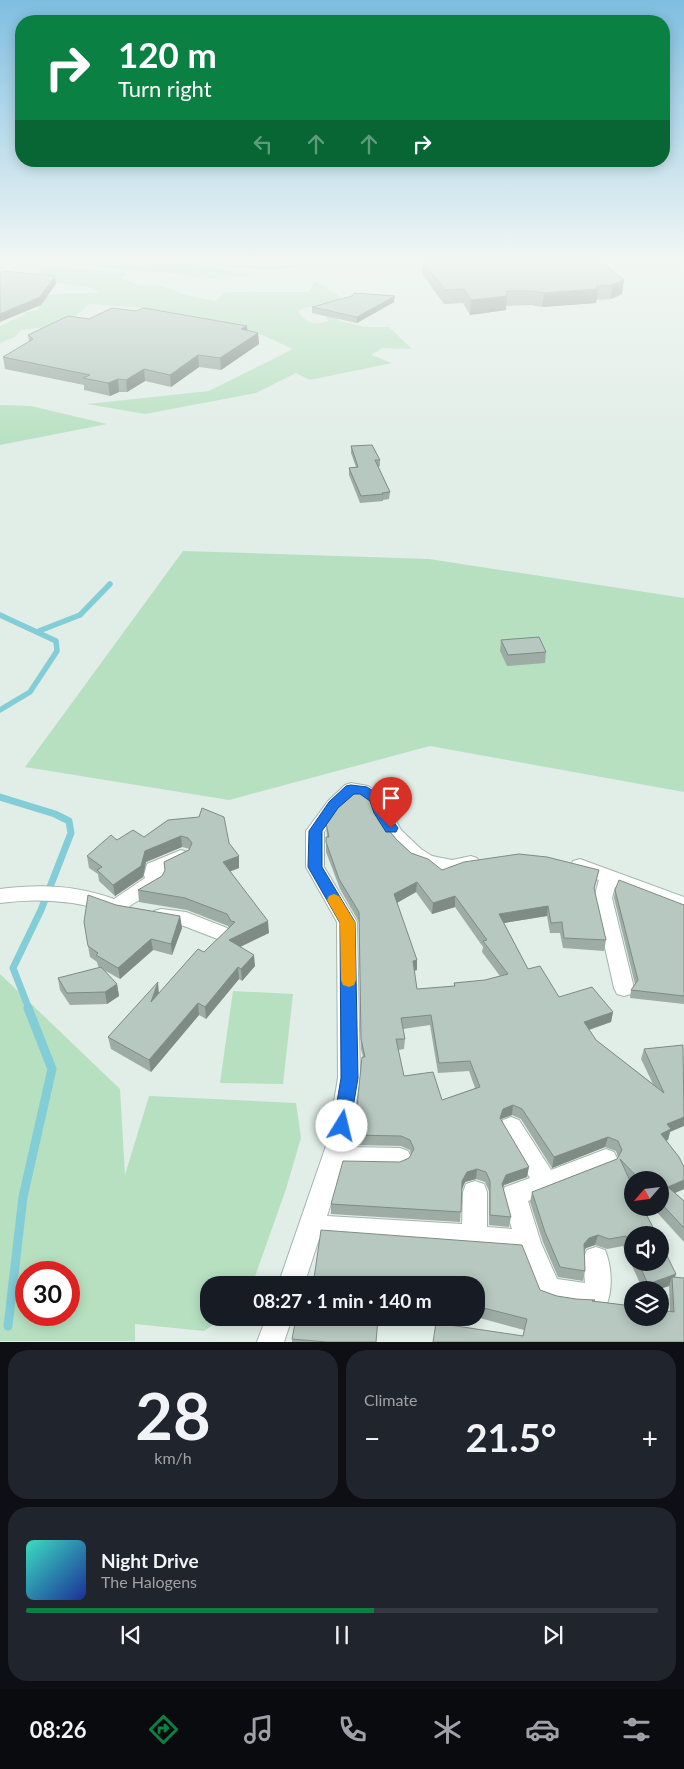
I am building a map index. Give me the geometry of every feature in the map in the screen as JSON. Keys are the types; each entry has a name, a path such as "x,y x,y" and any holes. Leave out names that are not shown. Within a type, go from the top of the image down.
{"street":[{"path":"294,1276 339,1143 349,1078 347,922 315,867 316,831 334,805 351,789 362,790 376,799 381,813 402,844 416,855 434,863 452,867 486,860"},
{"path":"134,910 124,900 156,882 153,875 154,870 183,856"},
{"path":"566,864 585,867 684,904"},
{"path":"609,876 603,898 624,988"},
{"path":"0,896 21,893 86,895 134,910 186,919 220,933"},
{"path":"511,1127 547,1184"},
{"path":"334,1158 400,1158"},
{"path":"596,1259 598,1295 549,1291 529,1243 514,1195 606,1160"},
{"path":"474,1237 475,1192"},
{"path":"312,1227 474,1237 529,1243"},
{"path":"270,1342 276,1326"}],"green space":[{"path":"9,322 63,322 40,328 21,330 15,337 0,343 0,326"},
{"path":"195,322 342,322 366,327 389,327 412,349 382,348 371,355 392,363 310,380 296,373 256,393 145,414 87,404 209,391 293,349 262,335"},
{"path":"0,405 31,406 107,424 0,445"},
{"path":"183,551 429,559 684,598 684,792 430,746 229,800 25,767"},
{"path":"0,974 120,1089 125,1175 149,1096 296,1103 301,1138 286,1189 255,1276 200,1276 200,1326 212,1326 204,1331 135,1324 135,1341 0,1341"},
{"path":"233,991 293,994 283,1084 220,1083"}],"building":[{"path":"56,322 222,322 247,326 241,329 258,333 220,358 198,355 170,375 144,369 126,380 118,379 108,383 83,378 90,375 3,357 33,339 28,335"},
{"path":"372,445 380,460 375,460 390,492 361,496 349,468 358,467 351,446"},
{"path":"539,637 546,652 508,655 501,640"},
{"path":"362,790 365,792 379,818 396,839 411,853 428,859 442,870 464,862 519,854 547,857 599,870 594,888 606,940 564,938 562,922 551,923 548,906 499,914 528,969 540,966 559,997 592,987 613,1012 584,1022 596,1040 664,1093 644,1049 683,1045 684,1117 667,1124 671,1129 661,1134 679,1157 684,1167 684,1180 669,1187 669,1171 631,1171 620,1159 626,1171 624,1171 624,1216 647,1216 652,1226 624,1226 624,1236 609,1239 598,1235 589,1238 584,1244 585,1271 560,1267 545,1232 532,1192 617,1159 622,1150 618,1141 608,1137 554,1157 522,1109 513,1105 503,1109 500,1118 529,1167 506,1175 502,1184 511,1217 490,1215 490,1181 486,1172 477,1169 467,1172 462,1181 461,1212 331,1204 343,1161 400,1162 409,1158 414,1149 410,1140 401,1136 351,1135 356,1116 362,1057 365,1057 361,1039 359,912 339,879 326,842 326,837 329,837 326,823 342,800 351,792","holes":["417,882 433,903 455,896 487,940 483,941 508,974 485,980 454,983 455,986 417,989 413,961 417,960 394,894","431,1015 439,1063 470,1061 480,1087 442,1100 433,1072 404,1076 396,1039 405,1039 401,1018"]},
{"path":"202,808 224,817 229,843 239,856 223,862 268,921 229,940 254,955 241,969 238,967 205,1007 198,1003 149,1060 108,1037 158,982 151,1002 198,949 204,952 235,922 231,921 227,914 185,898 138,890 162,876 165,870 164,862 189,850 192,843 188,838 181,836 145,851 141,866 113,885 97,870 102,867 87,856 111,835 117,840 133,830 144,837 168,820 199,817"},
{"path":"619,880 684,905 684,996 631,990 638,980 615,890"},
{"path":"88,895 116,905 180,916 171,944 151,939 118,968 96,955 98,953 88,946 84,922"},
{"path":"101,967 117,984 105,992 67,993 58,978"},
{"path":"669,1188 684,1201 684,1228 669,1212"},
{"path":"321,1230 522,1245 540,1290 557,1296 624,1305 624,1326 669,1326 669,1311 674,1312 672,1277 684,1278 684,1342 433,1342 436,1326 456,1326 523,1336 527,1319 485,1308 485,1276 314,1276"},
{"path":"669,1260 676,1274 656,1281 647,1281 642,1271 669,1271"},
{"path":"294,1326 377,1326 376,1342 327,1342 292,1339"}],"waterway":[{"path":"39,631 80,615 110,584"},
{"path":"0,615 56,641 57,651 30,692 0,710"},
{"path":"0,797 55,814 69,821 71,833 41,910 13,968 29,1009"},
{"path":"8,1326 23,1197 52,1069 28,1008"}],"slow traffic":[{"path":"334,900 347,922 349,980"}],"route":[{"path":"342,1126 349,1078 350,1034 347,922 315,867 316,831 334,805 351,789 362,790 376,799 381,813 391,828"}]}
